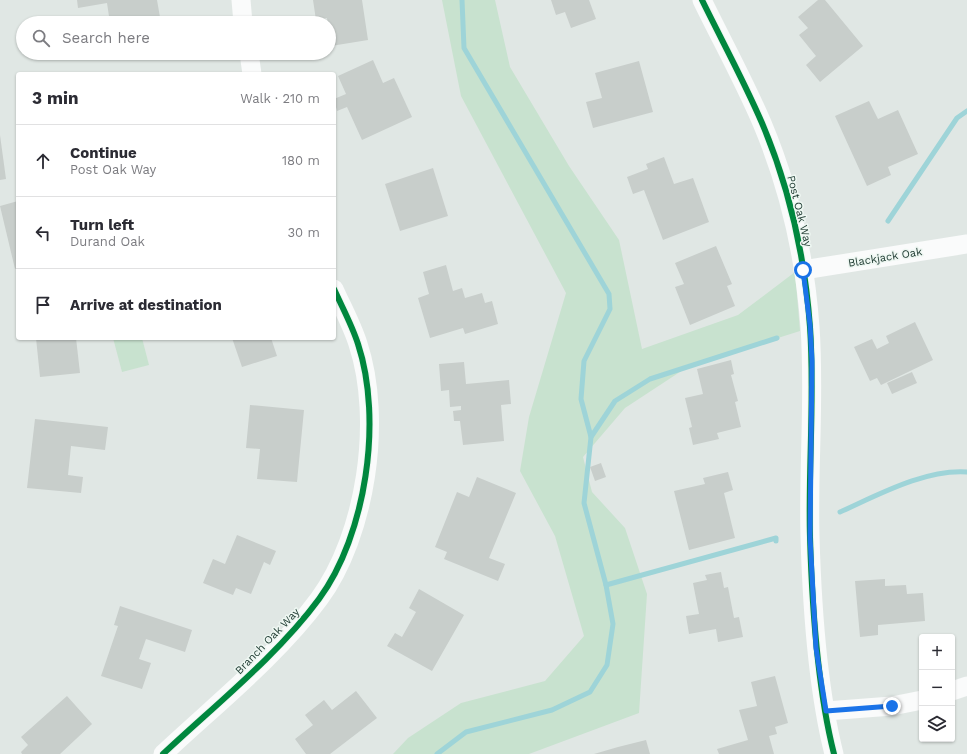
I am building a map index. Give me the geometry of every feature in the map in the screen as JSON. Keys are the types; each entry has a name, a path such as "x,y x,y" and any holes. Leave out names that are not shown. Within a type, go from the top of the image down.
{"street":[{"path":"241,0 242,16"},
{"name":"Post Oak Way","path":"702,0 762,123 784,187 803,270 810,325 812,361 810,537 816,648 834,754"},
{"path":"250,60 252,72"},
{"name":"Blackjack Oak","path":"803,270 967,244"},
{"name":"Branch Oak Way","path":"163,754 294,630 320,598 340,562 351,538 365,487 368,465 369,402 358,344 336,294"},
{"path":"955,690 967,686"},
{"path":"826,711 892,706 919,701"}],"green space":[{"path":"442,0 495,0 510,67 569,166 619,240 642,349 738,315 795,272 800,331 689,366 625,408 583,457 592,492 625,528 647,594 639,713 529,754 393,754 408,738 461,703 545,681 584,636 555,536 520,471 529,417 566,293 461,96"},
{"path":"114,340 143,340 149,365 122,372"}],"building":[{"path":"77,0 157,0 160,16 109,16 107,3 78,8"},
{"path":"313,0 362,0 368,40 336,45 336,16 315,16"},
{"path":"551,0 589,0 596,19 571,28 565,12 556,15"},
{"path":"818,0 825,0 863,46 820,82 806,65 816,56 799,35 808,28 798,17"},
{"path":"373,60 383,83 394,78 412,117 362,140 347,107 337,111 336,98 346,94 338,76"},
{"path":"639,61 653,112 593,128 586,102 602,98 595,73"},
{"path":"869,101 878,119 898,110 918,154 888,167 891,175 867,186 835,116"},
{"path":"0,135 6,179 0,180"},
{"path":"664,157 674,184 693,178 709,222 663,240 644,190 633,194 627,177 648,169 646,164"},
{"path":"433,168 448,216 400,231 385,184"},
{"path":"16,202 15,269 0,206"},
{"path":"716,246 732,284 727,286 735,306 690,325 675,287 684,284 675,263"},
{"path":"446,265 453,291 462,288 465,298 482,293 485,303 492,301 498,324 465,334 463,328 430,338 418,298 429,294 423,272"},
{"path":"915,322 933,360 881,385 877,378 870,381 854,347 872,339 877,349 889,343 886,336"},
{"path":"36,340 76,340 80,373 40,377"},
{"path":"233,340 272,340 277,356 242,367"},
{"path":"731,360 734,374 731,375 738,401 735,402 741,427 717,433 719,439 693,445 689,428 692,427 685,398 703,394 697,369"},
{"path":"464,362 466,384 509,380 511,404 501,405 504,441 463,445 460,421 454,421 453,411 461,410 461,406 450,407 449,390 441,391 439,364"},
{"path":"912,372 917,383 892,394 887,383"},
{"path":"250,405 304,410 297,482 257,479 260,449 246,448"},
{"path":"35,419 108,427 105,450 71,446 68,475 83,477 81,493 27,488"},
{"path":"601,463 606,477 595,481 590,467"},
{"path":"728,472 733,490 724,493 735,538 689,550 674,491 705,484 703,478"},
{"path":"477,477 516,493 489,558 505,564 498,581 444,559 447,552 435,547 457,492 469,497"},
{"path":"237,535 276,551 270,565 264,562 251,594 236,588 233,595 203,583 213,559 225,564"},
{"path":"721,572 724,588 728,587 734,618 739,617 743,637 718,642 716,629 689,634 686,616 699,614 693,583 707,580 705,575"},
{"path":"885,579 885,586 906,585 907,594 923,593 925,621 878,625 878,635 860,637 855,581"},
{"path":"419,589 464,615 432,671 387,646 395,633 402,637 416,612 409,608"},
{"path":"120,606 192,630 185,652 146,639 139,659 151,663 142,689 101,676 118,626 114,625"},
{"path":"775,676 788,723 775,727 777,734 769,736 774,754 719,754 717,749 748,740 739,710 757,706 751,682"},
{"path":"356,691 377,718 330,754 306,754 295,739 313,725 305,715 324,700 332,710"},
{"path":"67,696 92,724 60,754 22,754 21,752 28,745 21,737"},
{"path":"646,740 650,754 594,754 618,747"}],"waterway":[{"path":"462,0 464,48 609,294 610,309 584,361 581,399 591,437"},
{"path":"888,221 957,118 967,111"},
{"path":"437,754 466,732 552,710 590,692 607,665 613,624 606,585 584,503 591,437 615,401 650,379 777,338"},
{"path":"840,512 902,484 951,472 967,472"},
{"path":"606,585 776,538 776,541"}],"cycle path":[{"path":"702,0 748,92 772,147 788,197 800,249 808,301 811,353 812,406 810,511 814,618 823,702 834,754"},
{"path":"163,754 245,680 303,620 319,599 335,573 348,543 359,510 366,476 369,441 369,407 365,374 358,344 336,293"}],"route":[{"path":"803,270 810,325 812,361 810,537 816,648 826,711 892,706"}]}
